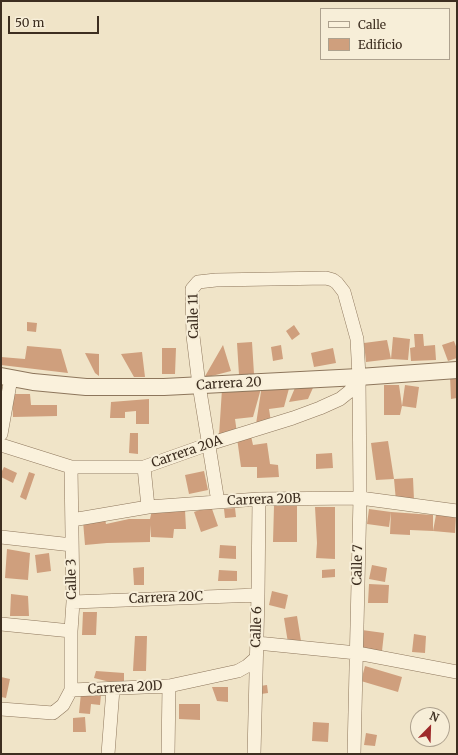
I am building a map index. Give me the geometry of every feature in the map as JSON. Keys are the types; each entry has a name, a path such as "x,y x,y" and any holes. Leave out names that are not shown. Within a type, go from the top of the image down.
{"street":[{"name":"Calle 11","path":"218,502 199,385 194,336 192,289 198,282 216,280 326,278 333,280 338,283 344,292 357,339 359,377"},
{"name":"Carrera 20","path":"6,377 86,387 199,385 359,377 457,370"},
{"path":"1,434 6,377"},
{"name":"Carrera 20A","path":"1,444 71,467 144,467 320,408 350,391 359,377"},
{"name":"Calle 7","path":"354,754 360,498 359,377"},
{"name":"Calle 3","path":"71,467 73,602 71,631 71,690"},
{"path":"144,467 148,507"},
{"name":"Carrera 20B","path":"72,520 148,507 259,499 360,498 457,511"},
{"name":"Calle 6","path":"254,754 259,499"},
{"path":"1,537 72,544"},
{"name":"Carrera 20C","path":"73,602 258,595"},
{"path":"1,624 71,631"},
{"path":"257,643 357,653 457,672"},
{"name":"Carrera 20D","path":"1,709 53,713 63,705 71,690 169,686 238,671 247,666 256,658"},
{"path":"168,754 169,686"},
{"path":"108,754 113,689"}],"building":[{"path":"27,322 37,323 36,332 27,331"},
{"path":"294,325 300,334 292,340 286,331"},
{"path":"414,334 423,334 424,346 435,345 436,360 411,361 410,348 415,347"},
{"path":"393,337 410,339 408,360 391,359"},
{"path":"387,340 391,359 366,362 364,343"},
{"path":"454,341 457,349 457,358 448,361 442,345"},
{"path":"252,342 254,374 239,375 237,343"},
{"path":"223,345 231,371 204,378"},
{"path":"281,345 283,359 273,361 271,347"},
{"path":"27,346 61,349 68,373 1,365 1,357 25,359"},
{"path":"162,348 176,348 175,374 162,374"},
{"path":"333,348 336,363 314,367 311,353"},
{"path":"142,352 145,377 134,377 121,354"},
{"path":"85,353 99,354 99,376 95,373"},
{"path":"457,375 457,398 451,399 450,376"},
{"path":"291,381 284,407 269,409 271,422 256,424 262,385 253,417 235,419 237,433 219,436 222,389"},
{"path":"316,381 308,399 289,402 297,383"},
{"path":"384,385 399,385 402,406 400,415 384,415"},
{"path":"405,385 419,387 416,408 402,406"},
{"path":"12,394 30,394 31,405 57,405 57,416 13,417"},
{"path":"149,399 149,424 136,424 136,411 125,412 125,418 110,418 111,402"},
{"path":"130,433 138,433 138,454 129,453"},
{"path":"251,436 253,445 267,443 270,464 278,465 279,477 257,478 257,467 241,467 237,438"},
{"path":"388,441 394,479 376,480 371,443"},
{"path":"332,453 333,468 316,469 316,454"},
{"path":"4,467 17,473 13,483 1,477"},
{"path":"204,471 208,490 189,494 185,475"},
{"path":"29,472 35,474 26,500 20,497"},
{"path":"413,478 414,500 396,501 394,479"},
{"path":"211,506 218,526 201,532 194,512"},
{"path":"274,506 297,506 297,542 273,542"},
{"path":"315,507 335,507 335,559 316,558 317,543"},
{"path":"235,508 236,517 225,518 224,509"},
{"path":"369,509 391,512 389,527 367,524"},
{"path":"152,510 185,510 186,529 174,529 173,538 151,537 150,525 150,542 85,545 83,521 105,519 106,524 129,519 150,519"},
{"path":"391,512 433,515 433,531 410,530 410,535 390,534"},
{"path":"436,515 456,515 455,533 433,531"},
{"path":"220,545 236,546 236,559 219,558"},
{"path":"7,549 30,553 28,580 5,578"},
{"path":"49,553 51,571 37,573 35,555"},
{"path":"372,565 387,568 385,582 369,579"},
{"path":"144,567 144,585 134,585 133,568"},
{"path":"335,569 335,577 322,578 322,570"},
{"path":"219,570 237,571 237,581 218,581"},
{"path":"369,584 389,585 388,603 368,603"},
{"path":"272,591 288,595 285,609 269,605"},
{"path":"11,594 28,596 29,616 10,616"},
{"path":"83,612 97,612 96,635 82,635"},
{"path":"297,616 301,641 288,643 284,618"},
{"path":"362,630 384,633 382,651 360,648"},
{"path":"414,634 426,636 425,653 412,652"},
{"path":"135,636 147,636 146,671 133,671"},
{"path":"365,666 402,677 398,692 361,681"},
{"path":"96,671 124,673 124,683 110,682 94,678"},
{"path":"1,677 10,679 6,698 1,697"},
{"path":"267,685 268,693 261,694 260,686"},
{"path":"212,687 228,687 228,702 217,701"},
{"path":"81,693 101,695 100,705 91,704 90,714 79,713"},
{"path":"179,704 200,704 200,720 179,719"},
{"path":"85,717 86,732 73,732 73,718"},
{"path":"313,722 329,723 328,742 312,741"},
{"path":"366,733 377,735 375,746 364,745"}]}
